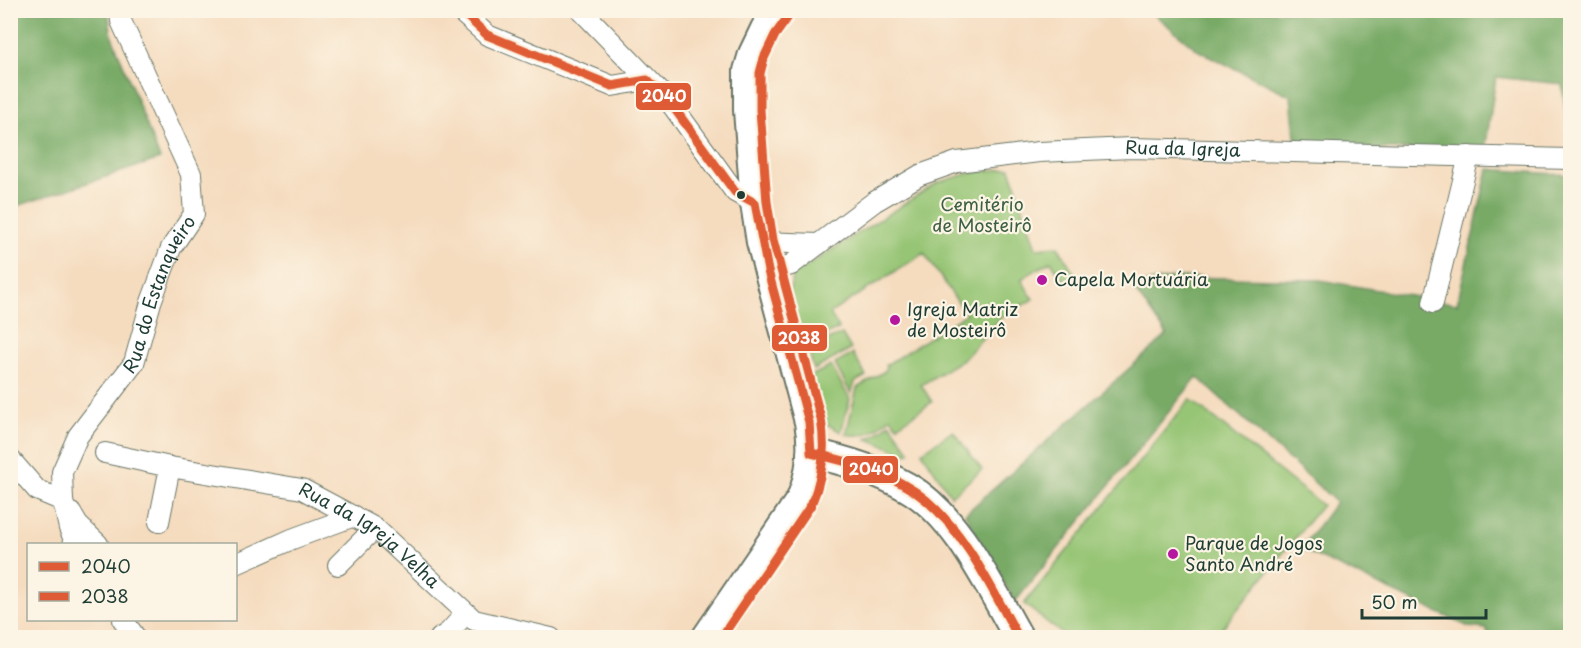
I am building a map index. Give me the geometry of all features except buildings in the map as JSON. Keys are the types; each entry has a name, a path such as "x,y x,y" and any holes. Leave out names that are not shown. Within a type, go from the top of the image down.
{"main road":[{"path":"706,638 801,499 810,473 810,430 806,411 761,243 755,203 747,98 748,70 753,54 759,39 778,10"},
{"path":"811,453 848,461 885,477 907,487 931,505 964,546 1018,638"}],"street":[{"name":"Rua do Estanqueiro","path":"76,543 69,528 63,501 62,472 75,441 134,363 151,302 171,248 194,214 191,174 121,21 120,10"},
{"path":"459,10 487,35 612,86 647,80"},
{"path":"581,10 669,101 735,192 755,203"},
{"name":"Rua da Igreja","path":"768,271 791,265 874,202 920,175 957,162 1039,152 1131,148 1570,159"},
{"path":"1433,303 1469,156"},
{"path":"761,243 819,244"},
{"name":"Rua da Igreja Velha","path":"105,453 170,467 302,489 375,528 474,620 551,638"},
{"path":"10,459 38,490 63,501 78,525 97,543"},
{"path":"159,522 170,467"},
{"path":"237,564 292,539 354,516"},
{"path":"338,565 375,528"},
{"path":"440,638 449,632 466,613"},
{"path":"124,621 136,638"}],"green space":[{"path":"10,11 108,11 112,36 160,159 11,208"},
{"path":"1150,11 1570,11 1570,145 1562,84 1496,77 1485,151 1296,147 1291,96 1199,51"},
{"name":"Cemitério de Mosteirô","path":"1010,168 1036,248 1058,246 1074,273 1063,281 1051,261 1021,279 1033,299 999,319 965,358 921,385 932,402 897,426 891,417 865,434 846,434 857,388 885,371 886,365 966,314 924,253 830,313 839,329 801,346 788,295 794,274 937,183 970,173"},
{"path":"1488,169 1570,175 1570,637 1488,637 1487,629 1469,627 1301,549 1336,502 1197,377 1015,602 965,514 1167,335 1131,285 1178,277 1320,280 1457,304"},
{"path":"842,334 851,349 814,370 808,349"},
{"path":"853,354 866,376 855,382 851,394 835,364"},
{"path":"831,366 850,399 841,432 828,425 823,417 811,376"},
{"name":"Parque de Jogos Santo André","path":"1190,399 1322,505 1215,637 1066,637 1024,604"},
{"path":"890,423 910,452 907,454 867,439"},
{"path":"953,431 982,470 951,496 922,452"}],"transit line":[{"name":"2040","path":"460,10 487,35 612,86 647,80 669,101 735,192 755,203 768,271 809,422 811,453 872,470 900,483 926,500 941,514 967,547 1019,638"},
{"name":"2038","path":"721,638 811,505 822,462 821,419 773,240 767,202 760,110 760,73 775,35 788,17"}],"place":[{"name":"Capela Mortuária","path":"1042,280"},
{"name":"Igreja Matriz de Mosteirô","path":"895,320"},
{"name":"Parque de Jogos Santo André","path":"1173,554"}]}
